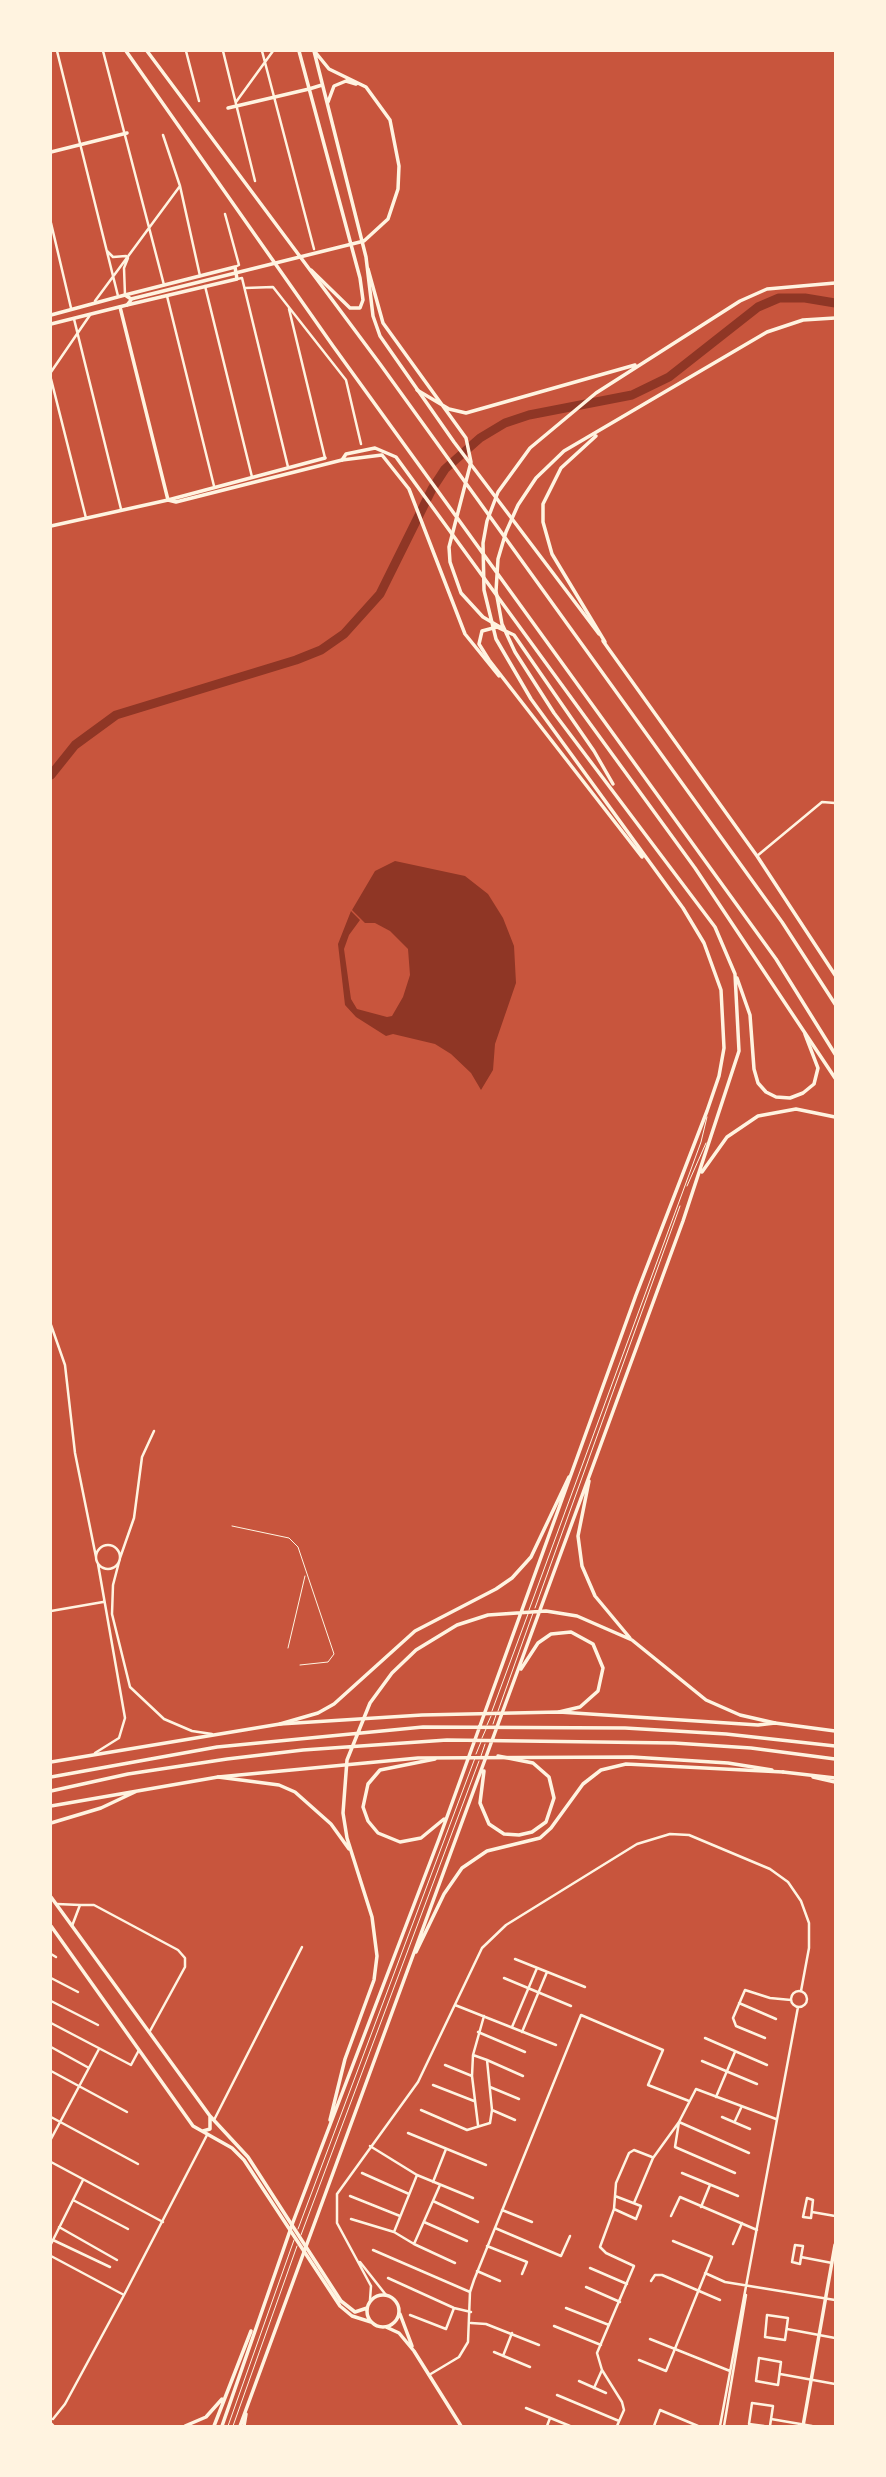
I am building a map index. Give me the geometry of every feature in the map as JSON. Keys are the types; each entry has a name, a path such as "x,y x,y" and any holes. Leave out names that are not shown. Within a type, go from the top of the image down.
{"main road":[{"path":"126,51 333,346 768,948 835,1054"},
{"path":"147,51 444,453 782,922 835,1004"},
{"path":"299,51 360,278 363,300 360,308 355,309 346,304 309,268"},
{"path":"315,51 378,309 392,338 460,428 470,451 470,477 449,547 450,562 461,593 483,617 514,635 594,751 621,799"},
{"path":"127,305 131,299 364,241 377,232 394,206 398,189 396,144 382,106 366,87 329,69 315,51"},
{"path":"327,108 330,92 340,82 366,87"},
{"path":"228,108 322,85"},
{"path":"51,152 125,134"},
{"path":"351,248 363,244"},
{"path":"51,315 234,267 237,279 51,324"},
{"path":"368,269 376,326 417,390 605,642 757,856 835,975"},
{"path":"222,2426 283,2248 707,1111 724,1048 721,990 704,943 531,699 496,639 484,590 483,543 498,492 530,448 596,393 712,316 767,289 835,283"},
{"path":"125,295 131,299"},
{"path":"118,296 168,500"},
{"path":"805,1034 818,1068 814,1084 803,1093 790,1098 776,1097 758,1083 754,1069 750,1015 729,954 709,918 554,713 510,643 502,624 496,591 498,559 518,505 547,466 564,451 767,332 803,320 835,318"},
{"path":"417,390 449,409 466,413 640,364"},
{"path":"605,642 552,554 543,522 543,504 561,468 606,428"},
{"path":"342,460 346,454 376,448 386,450 396,457 695,868 835,1078"},
{"path":"168,500 176,502 342,460 382,455 409,489 425,524 444,584 465,634 658,876"},
{"path":"51,526 168,500 325,458"},
{"path":"500,628 482,631 479,644 509,687"},
{"path":"518,1674 533,1620 591,1471 698,1177 739,1051 735,974"},
{"path":"698,1177 727,1137 758,1116 796,1109 835,1117"},
{"path":"280,1724 318,1713 334,1704 415,1631 512,1578 536,1548 575,1465"},
{"path":"591,1471 578,1536 582,1566 594,1596 632,1640 706,1700 740,1715 835,1731"},
{"path":"329,2126 331,2106 374,1980 377,1956 372,1917 351,1852 343,1813 345,1779 353,1740 370,1703 392,1673 416,1650 457,1625 488,1615 516,1611 559,1613 594,1622 632,1640"},
{"path":"242,2426 298,2264 486,1761 507,1695 538,1643 551,1634 577,1634 593,1644 603,1668 598,1691 580,1707 559,1712"},
{"path":"51,1762 280,1724 422,1715 559,1712 758,1725 775,1723"},
{"path":"51,1777 217,1747 424,1727 625,1728 726,1734 835,1746"},
{"path":"51,1791 128,1774 227,1759 329,1748 447,1740 674,1743 751,1748 835,1759"},
{"path":"486,1761 480,1802 485,1819 504,1833 529,1833 546,1822 552,1810 552,1782 544,1770 533,1763 498,1756"},
{"path":"51,1806 218,1777 351,1762 498,1756 632,1757 728,1763 783,1772"},
{"path":"435,1759 392,1765 380,1770 365,1790 363,1812 377,1833 400,1842 416,1840 429,1834 445,1817"},
{"path":"410,1966 444,1894 463,1868 487,1851 540,1838 551,1828 583,1784 601,1770 626,1763 800,1773 835,1780"},
{"path":"218,1777 279,1785 296,1792 331,1824 351,1852"},
{"path":"51,1823 102,1808 143,1789"},
{"path":"51,1897 148,2034 212,2118 248,2157 341,2301 355,2312 367,2308"},
{"path":"51,1926 193,2126 232,2148 244,2160 342,2308 399,2333 414,2351 461,2426"},
{"path":"201,2132 209,2129 212,2118"},
{"path":"803,2425 835,2245"},
{"path":"371,2322 367,2308 370,2300 378,2295 386,2295 395,2300 414,2351"},
{"path":"386,2327 397,2319 399,2311"},
{"path":"214,2426 223,2398 257,2320"},
{"path":"185,2426 206,2417 223,2398"}],"street":[{"path":"57,51 118,296"},
{"path":"103,51 164,285"},
{"path":"186,51 199,101"},
{"path":"223,51 255,181"},
{"path":"262,51 314,249"},
{"path":"235,105 273,51"},
{"path":"163,135 180,186 200,276"},
{"path":"93,304 180,186"},
{"path":"225,214 239,265 234,267"},
{"path":"51,223 72,310"},
{"path":"107,251 121,258 129,255"},
{"path":"125,295 124,268 129,255"},
{"path":"237,279 242,278 245,288 288,467"},
{"path":"205,286 252,477"},
{"path":"245,288 273,287 345,380 361,444"},
{"path":"167,296 214,486"},
{"path":"289,307 325,458"},
{"path":"51,372 90,314"},
{"path":"74,318 121,509"},
{"path":"51,379 86,518"},
{"path":"757,856 822,802 835,803"},
{"path":"51,1325 65,1365 75,1453 98,1564 125,1723 119,1738 95,1754"},
{"path":"154,1431 142,1457 134,1518 113,1585 112,1615 130,1687 164,1719 192,1731 212,1734"},
{"path":"96,1557 102,1547 109,1545 118,1551 120,1560"},
{"path":"98,1564 107,1570 120,1560"},
{"path":"51,1611 103,1602"},
{"path":"370,2300 371,2286 338,2223 335,2207 341,2186 418,2082 489,1938 637,1844 670,1834 706,1841 770,1869 788,1882 801,1901 809,1923 809,1948 801,1991 808,2000 798,2007 722,2426"},
{"path":"56,1904 94,1905 178,1950 185,1958 185,1967 148,2034"},
{"path":"72,1926 80,1905"},
{"path":"212,2118 302,1947"},
{"path":"51,1954 57,1957"},
{"path":"515,1959 585,1987"},
{"path":"512,2028 537,1968"},
{"path":"522,2032 547,1972"},
{"path":"51,1978 78,1992"},
{"path":"504,1978 571,2006"},
{"path":"765,2038 736,2026 733,2018 745,1990 770,1998 791,2000 798,2007"},
{"path":"791,2000 794,1993 801,1991"},
{"path":"51,2001 97,2025"},
{"path":"739,2003 776,2019"},
{"path":"455,2004 556,2046"},
{"path":"429,2375 459,2357 468,2342 471,2323 470,2292 477,2271 581,2015 663,2050 648,2085 689,2101"},
{"path":"478,2125 472,2076 473,2055 484,2016"},
{"path":"51,2023 131,2065 139,2050"},
{"path":"478,2032 525,2052"},
{"path":"705,2038 766,2065"},
{"path":"51,2047 89,2068"},
{"path":"51,2138 100,2048"},
{"path":"716,2097 736,2052"},
{"path":"473,2055 523,2076"},
{"path":"421,2110 467,2130 490,2123 492,2110 487,2060"},
{"path":"702,2061 757,2084"},
{"path":"445,2065 472,2076"},
{"path":"51,2071 127,2112"},
{"path":"433,2085 474,2101"},
{"path":"489,2087 519,2099"},
{"path":"634,2203 653,2158 679,2122 696,2089 778,2120"},
{"path":"735,2122 741,2108"},
{"path":"492,2110 515,2120"},
{"path":"51,2117 138,2164"},
{"path":"722,2117 750,2129"},
{"path":"679,2122 749,2153"},
{"path":"679,2122 676,2147 735,2173"},
{"path":"408,2133 486,2165"},
{"path":"52,2423 124,2295 207,2135"},
{"path":"370,2147 417,2175 473,2198"},
{"path":"433,2182 446,2148"},
{"path":"617,2426 624,2410 622,2402 602,2370 597,2353 634,2266 606,2253 600,2247 614,2209 616,2183 629,2153 634,2150 653,2158"},
{"path":"51,2162 163,2222"},
{"path":"682,2172 738,2196"},
{"path":"362,2173 409,2194"},
{"path":"394,2232 417,2175"},
{"path":"83,2180 52,2242 110,2267"},
{"path":"414,2244 440,2185"},
{"path":"701,2207 710,2185"},
{"path":"351,2196 400,2216"},
{"path":"614,2209 636,2219 641,2206 615,2196"},
{"path":"671,2216 680,2197 757,2230"},
{"path":"807,2198 813,2200 812,2211 811,2218 803,2217 807,2198"},
{"path":"73,2200 128,2230"},
{"path":"433,2202 478,2222"},
{"path":"502,2210 532,2222"},
{"path":"812,2211 835,2216"},
{"path":"351,2219 394,2232 455,2263"},
{"path":"424,2222 467,2241"},
{"path":"733,2244 742,2223"},
{"path":"59,2227 117,2260"},
{"path":"495,2228 561,2256 570,2236"},
{"path":"639,2360 666,2371 712,2257 673,2241"},
{"path":"795,2245 803,2246 801,2257 800,2264 792,2262 795,2245"},
{"path":"487,2246 527,2262 522,2274"},
{"path":"373,2250 470,2292"},
{"path":"51,2256 124,2295"},
{"path":"801,2257 832,2263"},
{"path":"358,2260 386,2295"},
{"path":"590,2268 627,2284"},
{"path":"477,2271 500,2281"},
{"path":"705,2273 747,2286 835,2300"},
{"path":"651,2281 656,2275 662,2275 720,2300"},
{"path":"388,2278 454,2308 471,2312"},
{"path":"586,2287 620,2302"},
{"path":"410,2315 446,2329 454,2308"},
{"path":"566,2308 609,2325"},
{"path":"768,2315 788,2318 787,2329 785,2340 765,2337 768,2315"},
{"path":"471,2323 486,2324 539,2345"},
{"path":"554,2326 601,2344"},
{"path":"787,2329 835,2338"},
{"path":"503,2356 512,2333"},
{"path":"650,2339 732,2372"},
{"path":"494,2352 530,2367"},
{"path":"759,2358 781,2362 779,2374 778,2385 756,2381 759,2358"},
{"path":"594,2388 602,2370"},
{"path":"779,2374 835,2384"},
{"path":"579,2381 606,2393"},
{"path":"557,2395 619,2421"},
{"path":"764,2426 749,2424 752,2403 773,2406 770,2426"},
{"path":"526,2408 570,2426"},
{"path":"654,2426 660,2410 698,2426"},
{"path":"547,2426 550,2418"},
{"path":"771,2419 812,2426"}],"lane":[{"path":"229,2426 300,2224 471,1769 701,1142 707,1124 707,1111"},
{"path":"687,1186 705,1144 711,1139"},
{"path":"233,2426 295,2250 476,1768 507,1695 538,1600 680,1206"},
{"path":"232,1526 289,1538 298,1547 334,1654 328,1662 300,1665"},
{"path":"288,1648 305,1574"}],"shaded area":[{"path":"395,861 465,876 488,894 503,918 514,946 516,983 495,1044 493,1070 481,1090 471,1073 451,1054 435,1044 393,1034 386,1036 356,1017 345,1005 338,944 351,911 360,920 349,935 344,949 351,999 357,1009 392,1016 403,997 410,975 408,949 390,931 375,923 365,923 352,910 375,871"}],"waterway":[{"path":"51,775 75,745 116,715 296,660 321,650 344,634 380,594 432,489 445,469 480,438 505,423 529,415 632,395 669,377 758,307 779,298 805,298 835,303"}]}
